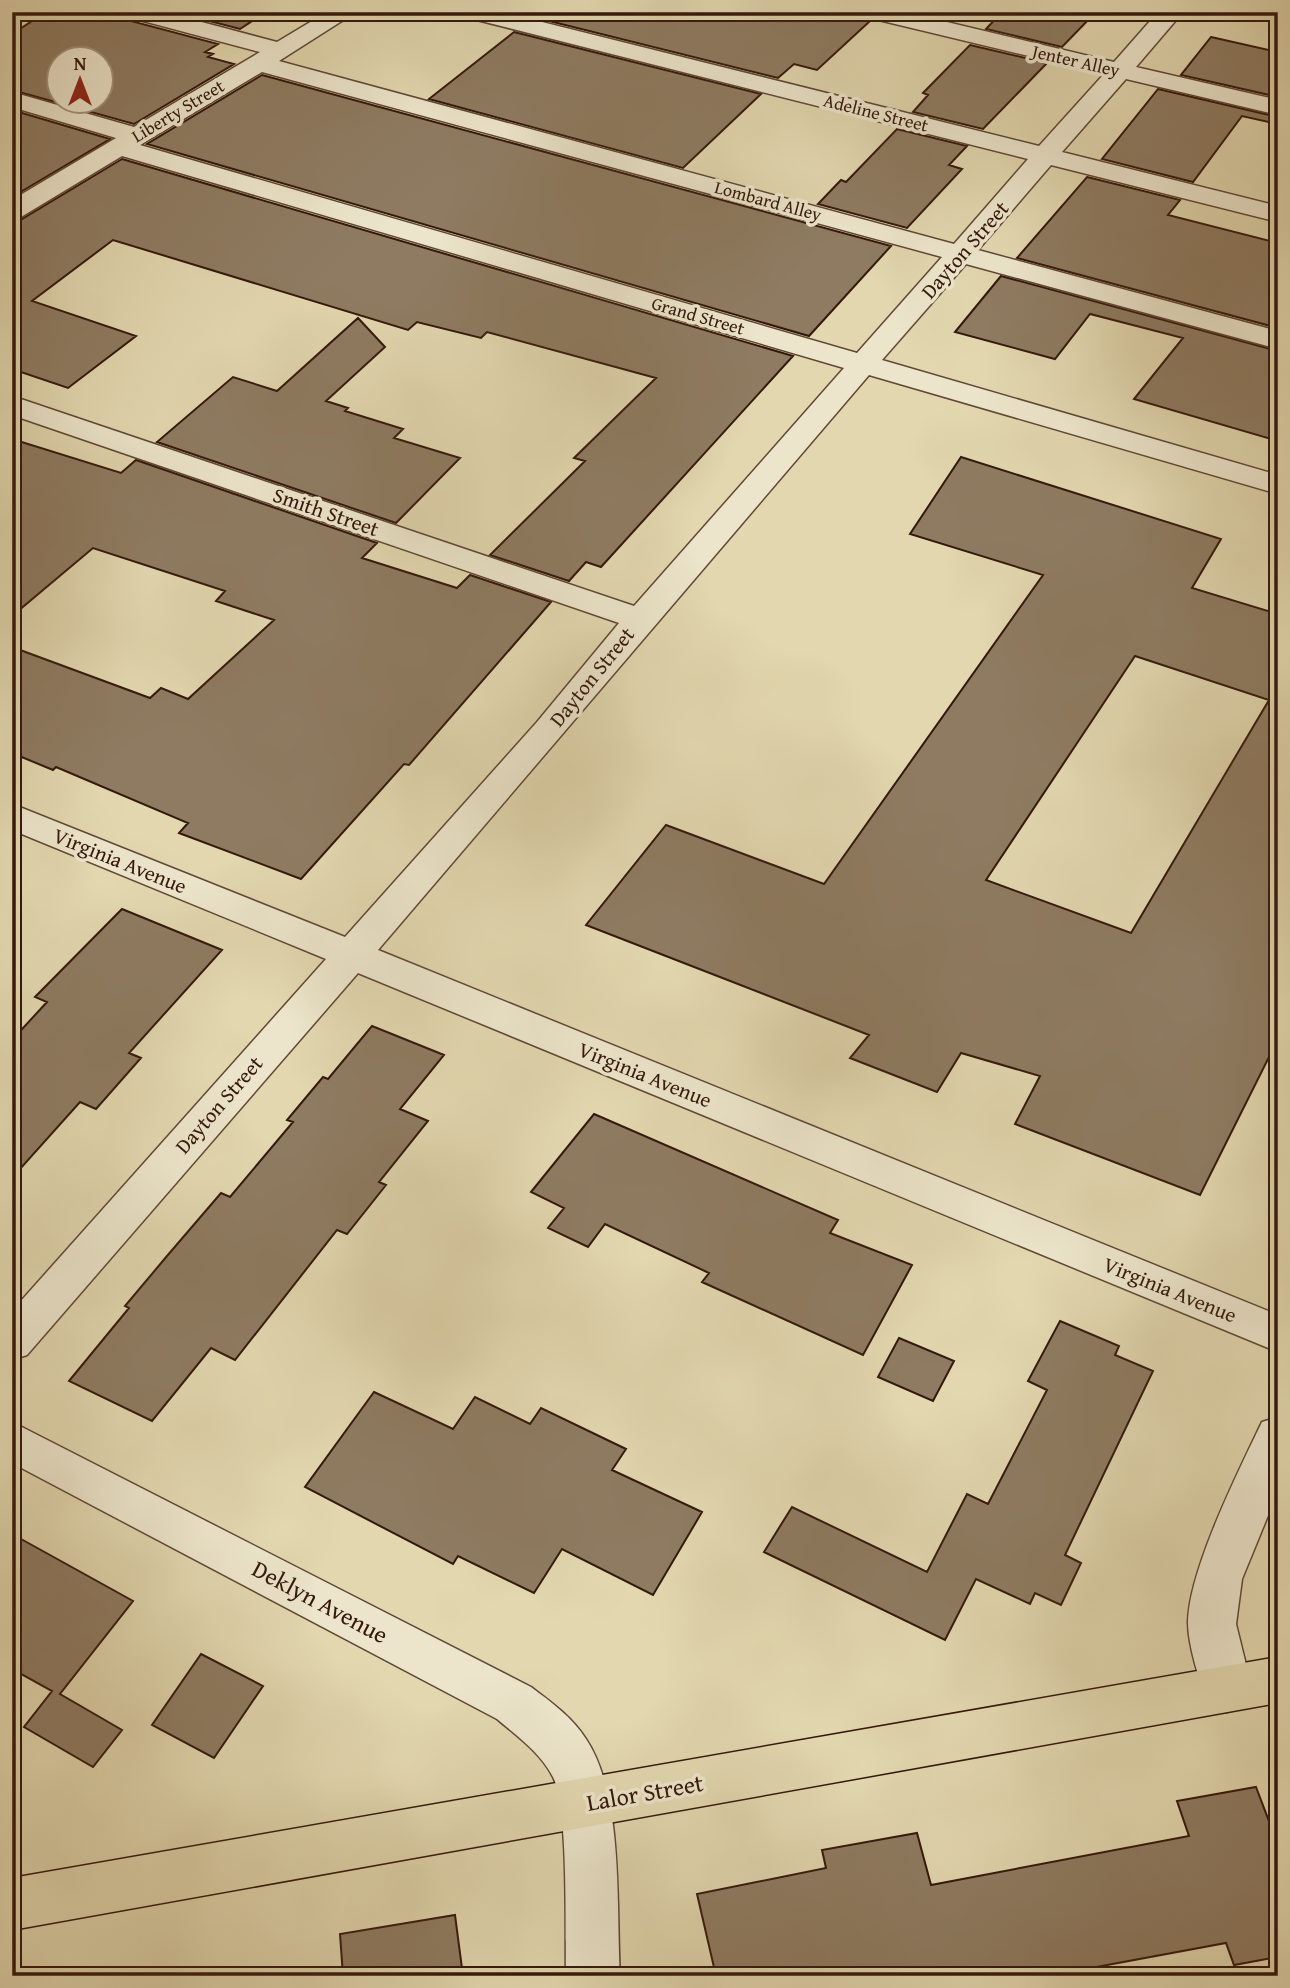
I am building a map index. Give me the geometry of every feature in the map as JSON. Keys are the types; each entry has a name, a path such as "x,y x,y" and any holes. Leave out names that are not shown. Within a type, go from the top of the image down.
{"main road":[{"name":"Lalor Street","path":"12,1905 1278,1680"}],"street":[{"name":"Lombard Alley","path":"136,12 269,56 961,255 1278,340"},
{"name":"Liberty Street","path":"12,211 344,12"},
{"name":"Adeline Street","path":"473,12 1278,214"},
{"name":"Jenter Alley","path":"874,12 1278,108"},
{"name":"Dayton Street","path":"12,1342 549,730 640,619 1122,72 1171,12"},
{"name":"Grand Street","path":"12,99 127,141 864,364 1278,485"},
{"name":"Smith Street","path":"12,405 640,619"},
{"name":"Virginia Avenue","path":"12,817 1278,1334"},
{"path":"1227,1689 1212,1624 1218,1579 1278,1436"},
{"name":"Deklyn Avenue","path":"12,1441 514,1703 554,1734 582,1780 586,1803 593,1976"}],"building":[{"path":"46,12 122,12 127,20 218,44 205,52 213,54 208,57 234,64 134,124 105,116 116,116 116,46 46,46 46,99 12,90 12,34"},
{"path":"175,12 266,12 240,29"},
{"path":"539,12 860,12 870,21 817,70 794,64 778,78 533,17"},
{"path":"1002,12 1096,12 1062,47 986,29"},
{"path":"514,32 761,94 683,168 429,99"},
{"path":"1211,37 1278,52 1278,97 1181,75"},
{"path":"970,45 1047,63 983,129 913,112 928,95 923,93"},
{"path":"262,75 891,246 809,336 147,144"},
{"path":"1158,89 1278,117 1278,124 1242,116 1193,182 1102,159"},
{"path":"12,110 110,139 12,197"},
{"path":"897,129 967,146 949,165 962,169 907,228 818,204 841,180 846,182"},
{"path":"122,159 793,356 601,567 586,562 569,581 490,555 585,461 574,458 656,378 487,332 481,338 417,322 408,330 113,240 32,301 136,336 68,388 12,369 12,221 22,219"},
{"path":"1087,177 1180,200 1168,215 1278,243 1278,328 1017,258"},
{"path":"1001,276 1278,351 1278,441 1134,399 1183,338 1090,314 1055,359 955,332"},
{"path":"358,318 385,347 326,401 348,408 345,411 403,429 394,438 460,458 396,523 157,442 233,377 277,391"},
{"path":"12,439 121,473 136,460 377,543 362,558 457,588 470,575 551,602 409,765 404,764 301,879 179,833 188,823 56,767 53,770 12,753 12,647 150,698 161,688 188,699 274,620 216,601 225,591 93,548 12,616"},
{"path":"961,457 1221,539 1192,588 1278,614 1278,1039 1200,1195 1015,1124 1040,1076 961,1053 937,1092 850,1058 869,1035 586,925 666,825 824,884 1043,575 910,534","holes":["1135,656 1269,700 1131,933 986,880"]},
{"path":"122,909 222,950 129,1053 141,1058 96,1109 80,1102 12,1178 12,1040 47,1002 35,997"},
{"path":"372,1026 444,1055 400,1109 428,1121 379,1182 386,1185 347,1234 337,1230 235,1360 211,1348 152,1421 69,1381 129,1308 125,1306 167,1256 221,1193 230,1197 293,1122 287,1120 323,1077 328,1079"},
{"path":"594,1114 838,1220 830,1233 912,1265 863,1355 702,1282 709,1273 605,1224 588,1247 548,1228 564,1208 531,1192"},
{"path":"1060,1321 1119,1346 1115,1355 1153,1371 1065,1555 1081,1563 1061,1605 1035,1593 1030,1604 976,1579 945,1640 764,1552 792,1507 927,1572 967,1494 988,1504 1047,1390 1028,1381"},
{"path":"899,1338 954,1361 933,1401 878,1377"},
{"path":"374,1392 453,1429 475,1397 530,1424 541,1408 626,1449 612,1470 702,1512 653,1595 562,1549 534,1593 458,1556 453,1564 305,1487"},
{"path":"12,1534 133,1601 60,1694 122,1730 93,1767 24,1727 52,1691 12,1669"},
{"path":"201,1654 263,1686 214,1758 152,1725"},
{"path":"1256,1787 1278,1845 1278,1957 1234,1965 1226,1943 1048,1976 716,1976 697,1894 826,1868 822,1850 917,1833 931,1885 1189,1836 1177,1801"},
{"path":"455,1915 463,1976 343,1976 340,1934"}]}
